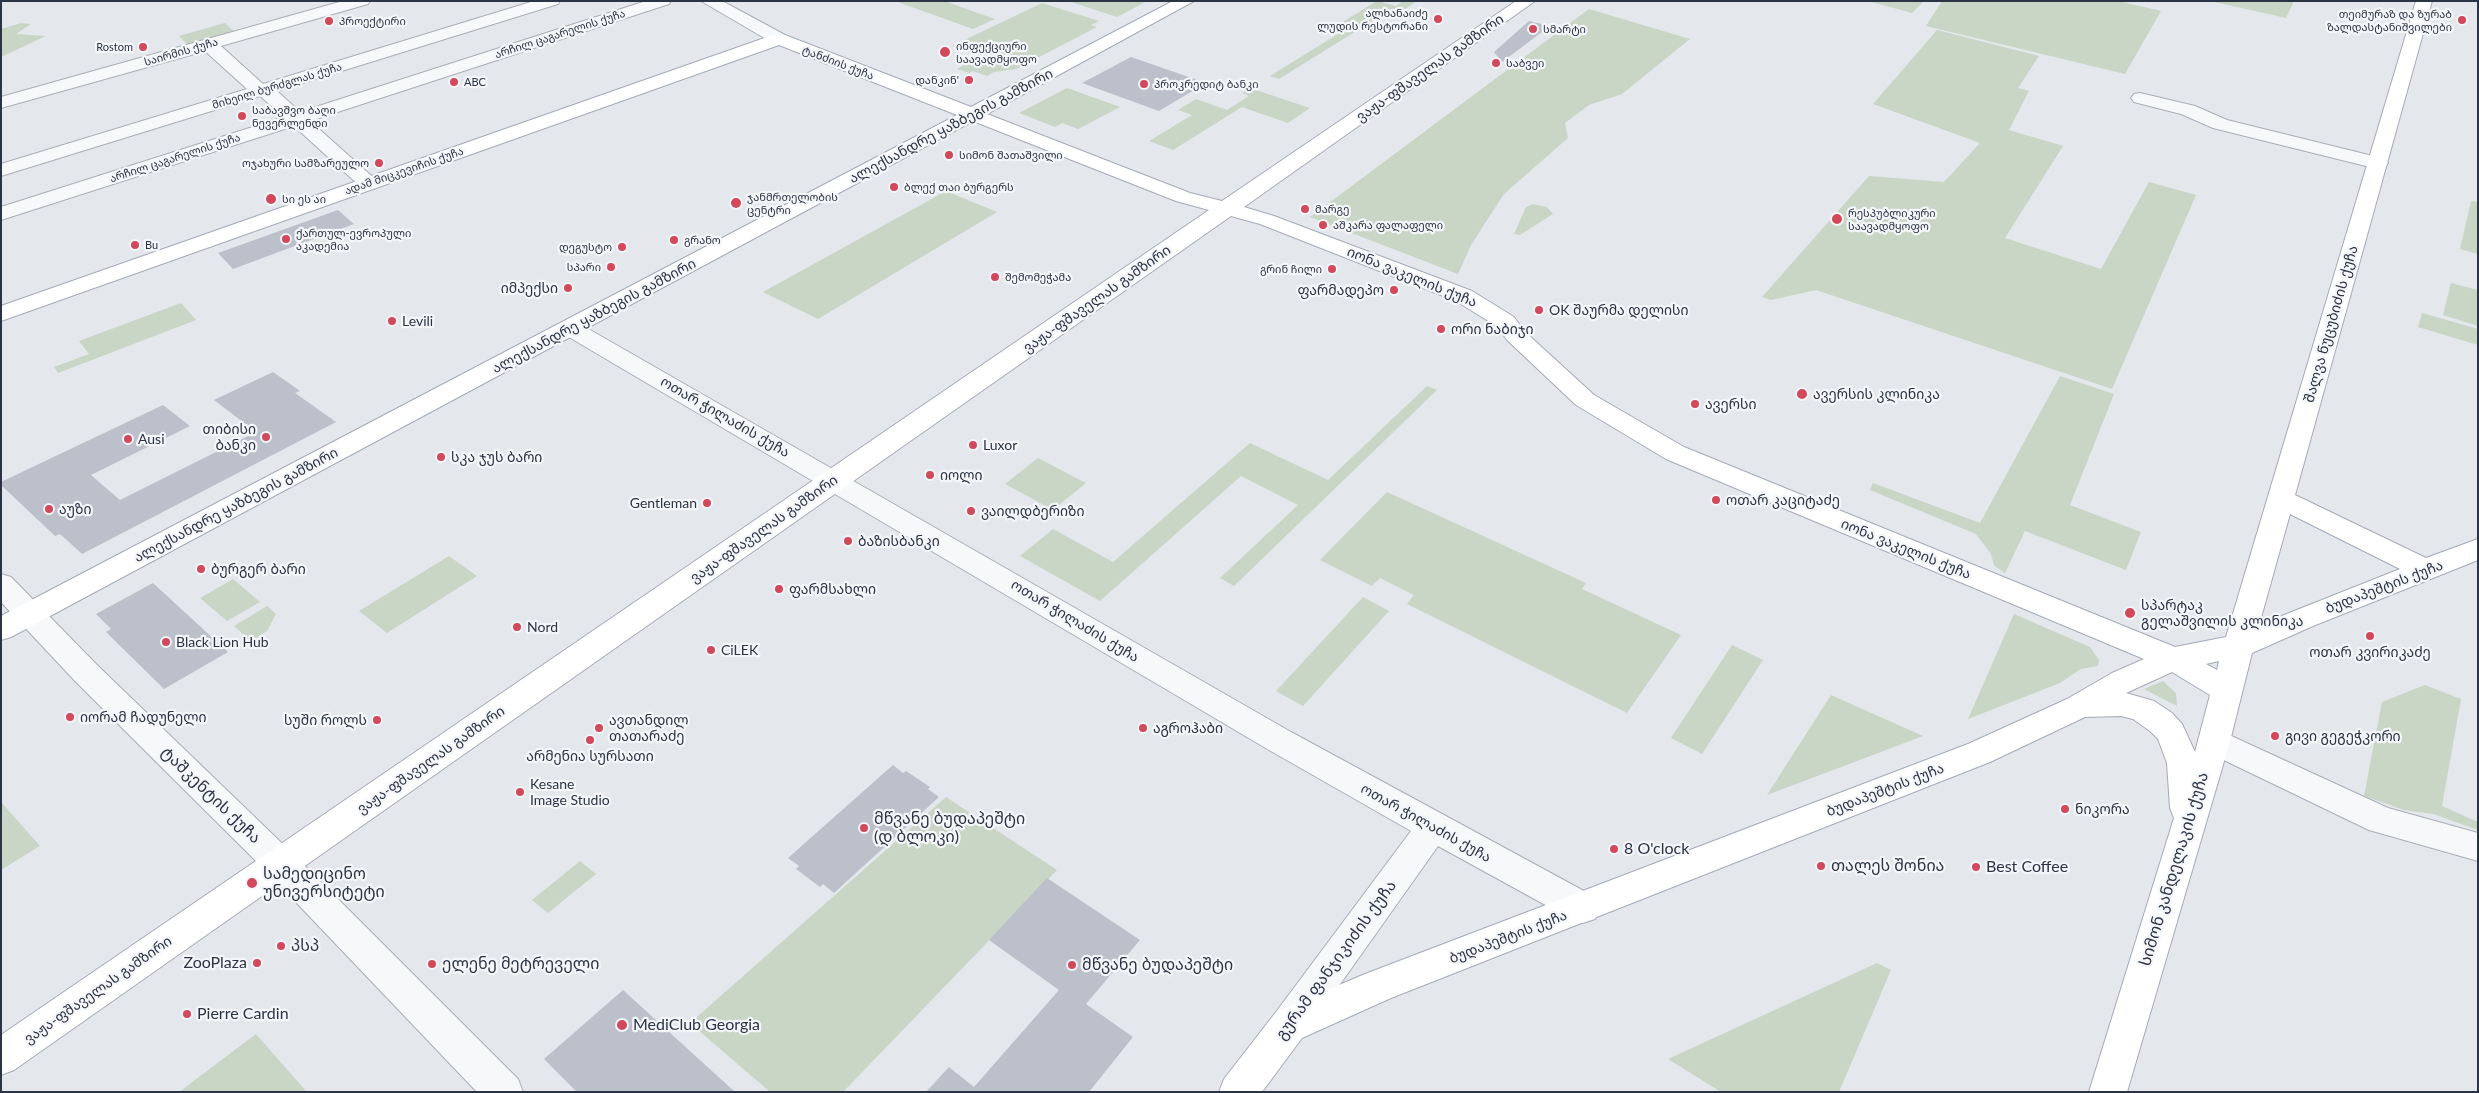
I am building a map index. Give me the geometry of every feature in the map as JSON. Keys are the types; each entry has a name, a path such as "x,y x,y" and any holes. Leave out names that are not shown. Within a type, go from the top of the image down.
{"main road":[{"name":"ალექსანდრე ყაზბეგის გამზირი","path":"1,629 1186,1"},
{"name":"ვაჟა-ფშაველას გამზირი","path":"1,1057 1527,1"},
{"name":"შალვა ნუცუბიძის ქუჩა","path":"2239,646 2424,1"},
{"name":"ტანძიის ქუჩა","path":"778,39 971,115"},
{"name":"ადამ მიცკევიჩის ქუჩა","path":"1,314 778,39"},
{"name":"იონა ვაკელის ქუჩა","path":"971,115 1183,197 1267,220 1464,296 1506,322 1515,335 1585,400 1675,453 2173,659 2226,690"},
{"path":"2281,499 2426,570"},
{"name":"ბუდაპეშტის ქუჩა","path":"1289,1025 1378,986 1979,753 2078,707 2123,681 2173,659 2239,646 2303,618 2478,550"},
{"name":"სიმონ კანდელაკის ქუჩა","path":"2112,1090 2188,822 2214,741 2239,646"},
{"path":"2078,707 2109,703 2121,704 2143,710 2162,722 2172,733 2183,763 2188,822"},
{"name":"გურამ ფანჯიკიძის ქუჩა","path":"1238,1092 1289,1025"}],"street":[{"name":"საირმის ქუჩა","path":"1,103 362,1"},
{"name":"მიხეილ ბურძგლას ქუჩა","path":"1,170 552,1"},
{"name":"არჩილ ცაგარელის ქუჩა","path":"1,214 663,1"},
{"name":"ტანძიის ქუჩა","path":"709,1 778,39"},
{"path":"208,44 297,119 369,184"},
{"path":"2140,98 2188,110 2220,124 2378,163"},
{"name":"ოთარ ჭილაძის ქუჩა","path":"570,328 834,480 1169,677 1433,827 1583,908"},
{"name":"ტაშკენტის ქუჩა","path":"1,584 281,864 504,1092"},
{"path":"2214,741 2381,820 2478,847"},
{"name":"გურამ ფანჯიკიძის ქუჩა","path":"1289,1025 1433,827"}],"green space":[{"path":"895,1 944,1 995,19 973,29"},
{"path":"1068,1 1147,1 1117,17"},
{"path":"1377,1 1396,6 1403,1 1417,1 1396,15 1387,12 1279,79 1270,76 1341,32 1331,29"},
{"path":"1868,1 1924,1 1912,13"},
{"path":"1942,1 2118,1 2161,11 2125,74 1926,26"},
{"path":"2210,1 2294,1 2286,18"},
{"path":"1042,3 1099,21 1091,25 1097,27 1016,69 994,72 987,76 973,71 969,73 957,69 981,56 952,46"},
{"path":"1589,9 1690,39 1622,94 1589,105 1565,123 1568,138 1504,194 1471,245 1458,274 1310,217"},
{"path":"21,23 31,24 16,34 46,36 1,57 1,29"},
{"path":"225,23 236,33 189,46 179,36"},
{"path":"1937,30 2039,56 2018,88 2029,91 2009,130 2063,146 2005,238 2101,269 2149,182 2196,195 2112,389 1816,290 1771,300 1762,297 1869,176 1944,182 1980,143 1873,104"},
{"path":"1067,88 1120,107 1078,129 1062,123 1055,127 1019,113"},
{"path":"1250,88 1310,108 1288,123 1242,107 1173,150 1149,141 1192,115 1178,110 1196,99 1227,110 1249,96 1242,93"},
{"path":"946,191 997,212 818,319 763,292"},
{"path":"2471,201 2478,202 2478,254 2460,249"},
{"path":"1533,204 1547,207 1553,214 1520,235 1514,234 1526,207"},
{"path":"2451,283 2478,290 2478,326 2443,315"},
{"path":"181,303 196,320 58,373 54,367 89,354 79,341"},
{"path":"2422,313 2478,329 2478,345 2418,327"},
{"path":"2060,376 2114,394 2070,505 2141,532 2126,570 2025,531 2005,573 1994,565 1991,554 1976,534 1870,490 1873,483 1980,523"},
{"path":"1427,386 1437,390 1234,586 1220,578 1298,505 1241,476 1100,601 1020,556 1053,529 1113,562 1250,443 1328,480"},
{"path":"1038,458 1086,483 1053,510 1005,484"},
{"path":"1387,492 1586,583 1582,589 1681,635 1627,713 1407,604 1414,595 1380,578 1372,586 1320,560"},
{"path":"449,556 477,576 387,633 359,611"},
{"path":"233,579 260,602 227,621 200,598"},
{"path":"1363,597 1389,611 1303,706 1276,691"},
{"path":"267,606 276,614 267,631 251,641 234,626"},
{"path":"2014,614 2090,647 2099,660 2098,666 2081,669 2060,683 1968,719"},
{"path":"1732,645 1763,660 1702,754 1671,738"},
{"path":"2163,681 2176,693 2177,706 2144,689"},
{"path":"2425,685 2461,699 2442,806 2478,822 2478,830 2433,814 2404,810 2364,796 2382,702"},
{"path":"1831,695 1923,736 1767,795"},
{"path":"946,797 1057,870 843,1092 770,1092 690,1023"},
{"path":"1,802 40,846 1,870"},
{"path":"580,861 596,874 548,913 532,900"},
{"path":"1877,963 1891,970 1839,1092 1721,1092 1668,1059"},
{"path":"256,1034 307,1092 179,1092"}],"building":[{"path":"1529,21 1550,26 1502,62 1494,52"},
{"name":"პროკრედიტ ბანკი","path":"1131,57 1206,83 1159,111 1082,83"},
{"name":"ქართულ-ევროპული აკადემია","path":"338,210 354,224 233,269 218,253"},
{"path":"273,372 300,391 295,393 336,422 82,554 60,534 55,536 1,485 1,482 163,405 190,426 91,475 120,500 256,432 214,400"},
{"name":"Black Lion Hub","path":"153,583 228,652 164,689 106,632 111,629 96,614"},
{"name":"მწვანე ბუდაპეშტი (დ ბლოკი)","path":"893,765 903,773 906,771 930,787 928,789 939,797 834,893 823,884 820,887 796,869 799,866 788,858"},
{"name":"მწვანე ბუდაპეშტი","path":"1047,878 1140,940 1086,1004 1133,1037 1089,1092 926,1092 949,1067 974,1087 1059,990 989,940"},
{"name":"MediClub Georgia","path":"623,990 735,1092 577,1092 544,1059"}],"place":[{"name":"ალხანაიძე ლუდის რესტორანი","path":"1438,19"},
{"name":"თეიმურაზ და ზურაბ ზალდასტანიშვილები","path":"2462,20"},
{"name":"პროექტირი","path":"329,21"},
{"name":"სმარტი","path":"1533,29"},
{"name":"Rostom","path":"143,47"},
{"name":"ინფექციური საავადმყოფო","path":"945,52"},
{"name":"საბვეი","path":"1496,63"},
{"name":"დანკინ'","path":"969,80"},
{"name":"ABC","path":"454,82"},
{"name":"პროკრედიტ ბანკი","path":"1144,84"},
{"name":"საბავშვო ბაღი ნევერლენდი","path":"242,116"},
{"name":"სიმონ შათაშვილი","path":"949,155"},
{"name":"ოჯახური სამზარეულო","path":"379,163"},
{"name":"ბლექ თაი ბურგერს","path":"894,187"},
{"name":"სი ეს აი","path":"271,199"},
{"name":"ჯანმრთელობის ცენტრი","path":"736,203"},
{"name":"მარგე","path":"1305,209"},
{"name":"რესპუბლიკური საავადმყოფო","path":"1837,219"},
{"name":"აშკარა ფალაფელი","path":"1323,225"},
{"name":"ქართულ-ევროპული აკადემია","path":"286,239"},
{"name":"გრანო","path":"674,240"},
{"name":"Bu","path":"135,245"},
{"name":"დეგუსტო","path":"622,247"},
{"name":"სპარი","path":"611,267"},
{"name":"გრინ ჩილი","path":"1332,269"},
{"name":"შემომეჭამა","path":"995,277"},
{"name":"იმპექსი","path":"568,288"},
{"name":"ფარმადეპო","path":"1394,290"},
{"name":"OK შაურმა დელისი","path":"1539,310"},
{"name":"Levili","path":"392,321"},
{"name":"ორი ნაბიჯი","path":"1441,329"},
{"name":"ავერსის კლინიკა","path":"1802,394"},
{"name":"ავერსი","path":"1695,404"},
{"name":"თიბისი ბანკი","path":"266,437"},
{"name":"Ausi","path":"128,439"},
{"name":"Luxor","path":"973,445"},
{"name":"სკა ჯუს ბარი","path":"441,457"},
{"name":"იოლი","path":"930,475"},
{"name":"ოთარ კაციტაძე","path":"1716,500"},
{"name":"Gentleman","path":"707,503"},
{"name":"აუზი","path":"49,509"},
{"name":"ვაილდბერიზი","path":"971,511"},
{"name":"ბაზისბანკი","path":"848,541"},
{"name":"ბურგერ ბარი","path":"201,569"},
{"name":"ფარმსახლი","path":"779,589"},
{"name":"სპარტაკ გელაშვილის კლინიკა","path":"2130,613"},
{"name":"Nord","path":"517,627"},
{"name":"ოთარ კვირიკაძე","path":"2370,636"},
{"name":"Black Lion Hub","path":"166,642"},
{"name":"CiLEK","path":"711,650"},
{"name":"იორამ ჩადუნელი","path":"70,717"},
{"name":"სუში როლს","path":"377,720"},
{"name":"ავთანდილ თათარაძე","path":"599,728"},
{"name":"აგროჰაბი","path":"1143,728"},
{"name":"გივი გეგეჭკორი","path":"2275,736"},
{"name":"არმენია სურსათი","path":"590,740"},
{"name":"Kesane Image Studio","path":"520,792"},
{"name":"ნიკორა","path":"2065,809"},
{"name":"მწვანე ბუდაპეშტი (დ ბლოკი)","path":"864,828"},
{"name":"8 O'clock","path":"1614,849"},
{"name":"თალეს შონია","path":"1821,866"},
{"name":"Best Coffee","path":"1976,867"},
{"name":"სამედიცინო უნივერსიტეტი","path":"252,883"},
{"name":"პსპ","path":"281,946"},
{"name":"ZooPlaza","path":"257,963"},
{"name":"ელენე მეტრეველი","path":"432,964"},
{"name":"მწვანე ბუდაპეშტი","path":"1072,965"},
{"name":"Pierre Cardin","path":"187,1014"},
{"name":"MediClub Georgia","path":"622,1025"}]}
